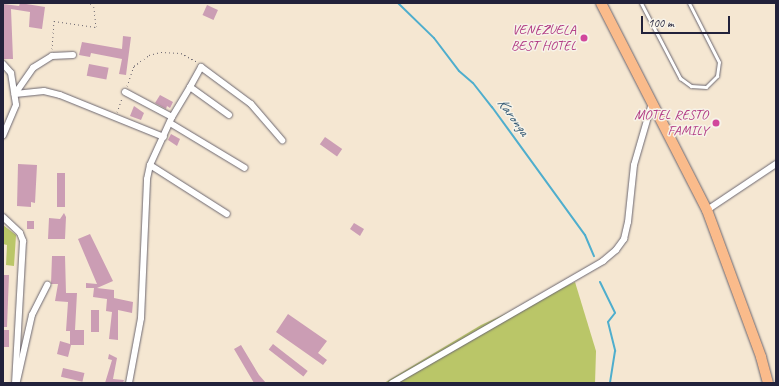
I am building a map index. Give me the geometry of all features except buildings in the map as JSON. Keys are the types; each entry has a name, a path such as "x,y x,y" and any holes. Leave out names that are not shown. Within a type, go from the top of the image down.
{"main road":[{"path":"601,3 707,210 761,357 768,383"}],"street":[{"path":"15,94 29,71 52,56 73,55"},
{"path":"3,64 11,73 15,94 15,112 3,135"},
{"path":"129,383 141,318 147,179 150,165 171,120 201,67 251,104 282,140"},
{"path":"190,87 229,115"},
{"path":"15,94 44,91 60,94 164,137"},
{"path":"125,92 245,168"},
{"path":"392,383 603,261 616,250 625,233 634,165 652,101"},
{"path":"707,210 776,164"},
{"path":"150,165 227,214"},
{"path":"3,217 20,234 23,241 16,383"},
{"path":"16,383 32,315 47,285"}],"lane":[{"path":"641,3 680,78 691,86 706,87 717,76 719,62 689,3"}],"path":[{"path":"52,56 54,21 96,27 94,7 90,3"},
{"path":"115,116 134,66 149,55 162,52 181,53 194,58 201,67"}],"green space":[{"path":"3,225 16,235 14,266 6,265 7,245 3,244"},
{"path":"575,282 596,351 595,383 384,383 481,325"}],"waterway":[{"name":"Karonga","path":"398,3 434,38 459,71 473,83 492,107 585,235 594,256"},
{"path":"600,282 615,313 608,322 615,351 610,383"}],"place":[{"name":"VENEZUELA BEST HOTEL","path":"584,38"},
{"name":"MOTEL RESTO FAMILY","path":"716,123"}]}
